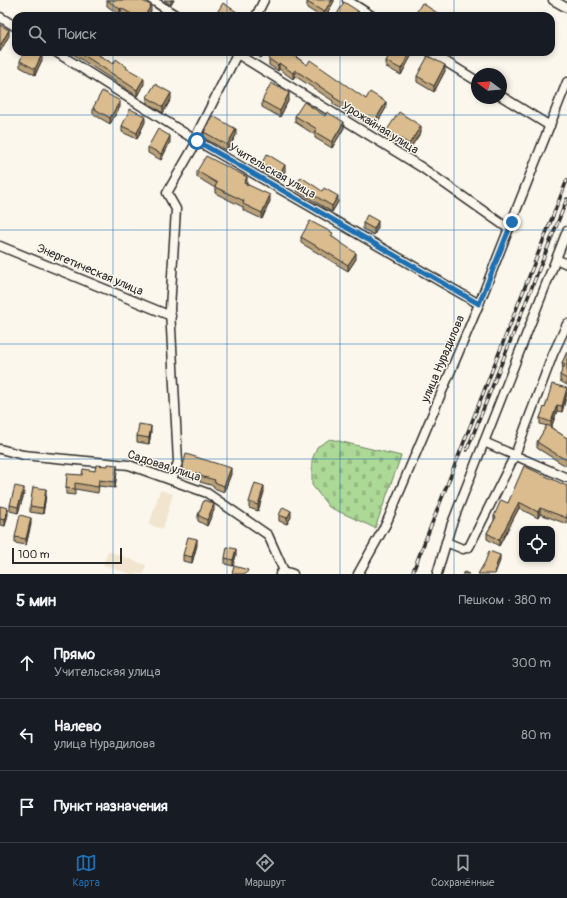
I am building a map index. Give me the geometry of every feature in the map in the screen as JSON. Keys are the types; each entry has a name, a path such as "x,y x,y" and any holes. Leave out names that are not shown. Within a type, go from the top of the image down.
{"street":[{"path":"152,0 171,12"},
{"path":"258,12 264,0"},
{"path":"347,0 366,12"},
{"path":"553,0 567,8"},
{"path":"0,17 12,24"},
{"name":"Учительская улица","path":"62,56 197,141 479,304"},
{"path":"172,480 178,462 171,316 176,209 167,193 197,141 198,132 236,56"},
{"name":"Урожайная улица","path":"242,56 421,167 509,229"},
{"path":"436,56 471,77"},
{"name":"улица Нурадилова","path":"358,574 386,524 479,304 567,82"},
{"path":"507,100 550,126"},
{"path":"436,574 446,542 484,442 567,230"},
{"name":"Энергетическая улица","path":"0,246 171,316"},
{"path":"556,259 567,264"},
{"path":"446,542 463,549 469,547 515,455 553,354 567,324"},
{"path":"484,442 567,478"},
{"name":"Садовая улица","path":"0,448 23,455 129,464 207,493 268,535 282,573"},
{"path":"282,573 293,574"}],"shaded area":[{"path":"160,490 173,494 163,529 149,525"},
{"path":"108,551 146,565 144,574 131,574 103,565"}],"green space":[{"path":"330,439 401,456 375,528 329,507 312,485 312,460 317,447"}],"building":[{"path":"107,0 140,0 151,5 147,12 128,12 121,8 120,9"},
{"path":"309,0 332,0 324,12 307,2"},
{"path":"344,2 358,11 357,12 338,12"},
{"path":"223,3 237,12 217,12"},
{"path":"422,3 436,12 416,12"},
{"path":"0,25 9,30 0,46"},
{"path":"22,56 41,56 35,69 20,61"},
{"path":"85,56 100,56 113,64 116,59 127,67 126,68 144,78 137,90"},
{"path":"271,56 295,56 307,65 310,60 366,99 370,92 386,102 374,122 333,97 334,96 295,70 293,73 279,63 278,65 269,59"},
{"path":"389,56 408,56 401,69 386,61"},
{"path":"428,56 445,65 434,86 417,76"},
{"path":"271,83 289,93 280,111 262,101"},
{"path":"155,84 171,93 163,107 147,97"},
{"path":"102,91 120,101 110,118 93,108"},
{"path":"304,102 325,116 327,112 344,122 332,142 315,132 317,129 295,116"},
{"path":"130,109 145,116 137,133 122,126"},
{"path":"399,112 421,126 409,144 387,130"},
{"path":"213,116 236,129 227,145 204,132"},
{"path":"158,129 170,136 161,154 148,147"},
{"path":"267,154 285,165 279,175 261,164"},
{"path":"206,156 247,177 244,183 270,195 262,213 243,204 244,201 215,187 217,183 197,171"},
{"path":"301,177 322,191 324,188 338,196 332,206 297,185"},
{"path":"367,215 378,221 374,229 363,223"},
{"path":"310,221 333,233 331,236 356,253 348,265 301,237"},
{"path":"567,352 567,379 560,375 565,365 562,363"},
{"path":"552,384 567,388 562,406 557,405 551,422 540,418 544,407 545,408"},
{"path":"139,424 151,426 149,438 137,436"},
{"path":"547,425 567,438 567,460 537,442"},
{"path":"186,454 231,468 224,486 214,482 215,480 200,476 200,474 182,470"},
{"path":"108,464 117,465 115,482 99,480 98,487 75,483 75,489 66,488 67,474 82,475 83,469 95,471 96,465 108,466"},
{"path":"524,466 567,486 567,518 540,508 538,512 519,502 499,540 487,533 496,517 494,516 501,500 508,503"},
{"path":"255,483 264,486 258,505 249,502"},
{"path":"15,486 24,488 18,507 10,505"},
{"path":"33,487 46,489 43,508 30,506"},
{"path":"204,500 214,504 207,520 198,515"},
{"path":"0,506 8,508 5,520 0,519"},
{"path":"283,507 291,511 287,518 279,515"},
{"path":"20,515 31,518 26,539 15,537"},
{"path":"188,537 197,539 192,557 183,555"},
{"path":"227,547 236,549 233,560 225,558"},
{"path":"489,551 500,555 494,572 496,573 478,574 485,562"},
{"path":"234,566 248,570 246,574 232,574"}],"railway":[{"path":"412,574 567,180"},
{"path":"467,450 567,199"}],"route":[{"path":"197,141 479,304 512,222"}]}
